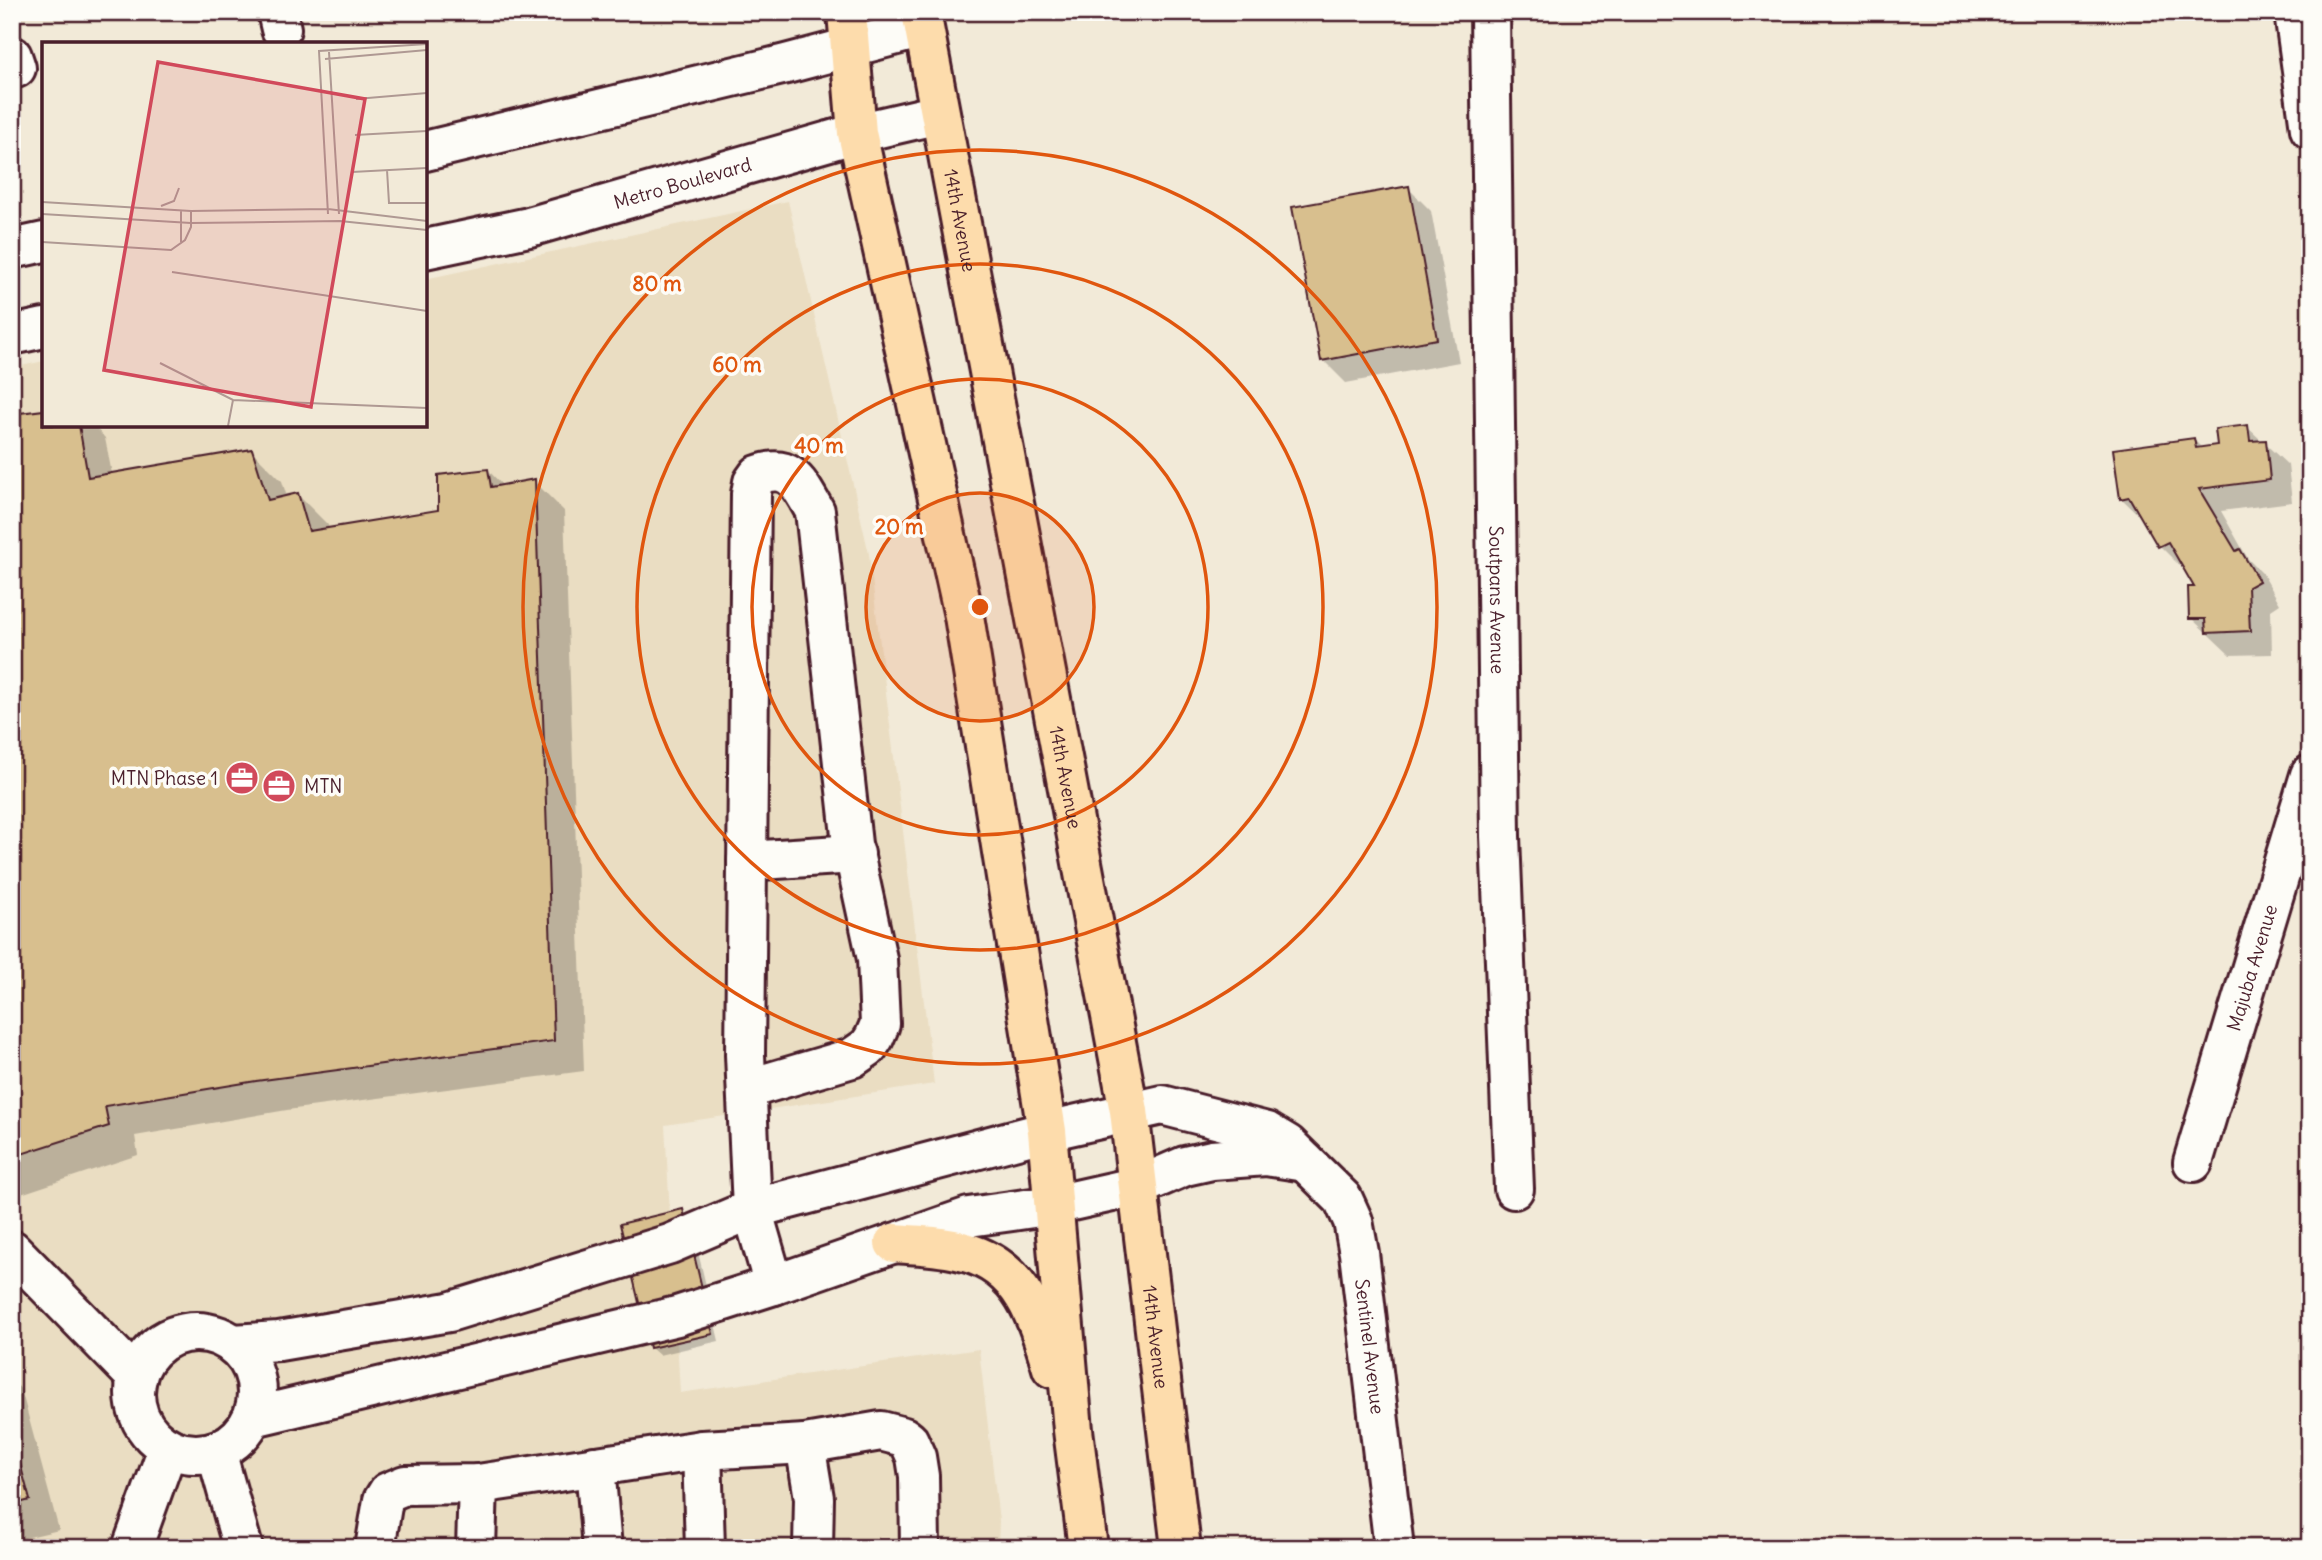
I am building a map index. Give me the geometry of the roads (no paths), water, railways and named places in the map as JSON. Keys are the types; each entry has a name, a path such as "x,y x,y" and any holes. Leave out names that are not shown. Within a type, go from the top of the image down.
{"main road":[{"name":"14th Avenue","path":"922,20 1129,1111 1181,1548"},
{"path":"849,29 857,133 964,616 1047,1131 1073,1430 1088,1548"},
{"path":"894,1243 965,1252 997,1265 1013,1279 1032,1308 1073,1430"}],"street":[{"name":"Soutpans Avenue","path":"1490,12 1500,836 1514,1189"},
{"path":"2294,12 2310,129"},
{"path":"427,151 786,64 849,29 922,20"},
{"name":"Metro Boulevard","path":"427,248 529,227 857,133 939,114"},
{"path":"12,249 42,242"},
{"path":"12,335 42,328"},
{"path":"747,1089 852,1058 868,1047 880,1024 877,959 855,854 815,511 796,482 788,473 779,470 758,475 753,482 751,494 747,861 747,1089 752,1209 774,1285"},
{"name":"Majuba Avenue","path":"2193,1161 2310,775"},
{"path":"747,861 855,854"},
{"name":"Sentinel Avenue","path":"233,1344 279,1341 449,1312 670,1244 752,1209 1047,1131 1162,1105 1267,1132 1287,1144 1343,1199 1353,1222 1359,1253 1394,1548"},
{"path":"253,1417 677,1316 969,1217 1054,1205 1139,1186 1185,1166 1212,1160 1266,1156 1307,1162"},
{"path":"12,1250 137,1378"},
{"path":"195,1332 215,1335 233,1344 247,1359 255,1377 257,1397 253,1417 242,1434 226,1447 216,1451 187,1454 168,1448 151,1435 141,1419 135,1399 137,1378 145,1360 159,1345 176,1336 195,1332"},
{"path":"375,1548 383,1500 395,1488 405,1485 478,1483 702,1450 805,1444 881,1431 904,1437 909,1441 916,1457 919,1476 920,1548"},
{"path":"805,1444 814,1498 813,1548"},
{"path":"132,1548 168,1448"},
{"path":"702,1450 705,1548"},
{"path":"216,1451 243,1548"},
{"path":"595,1466 602,1548"},
{"path":"476,1548 478,1483"}],"place":[{"name":"MTN Phase 1","path":"242,778"},
{"name":"MTN","path":"279,786"}]}
